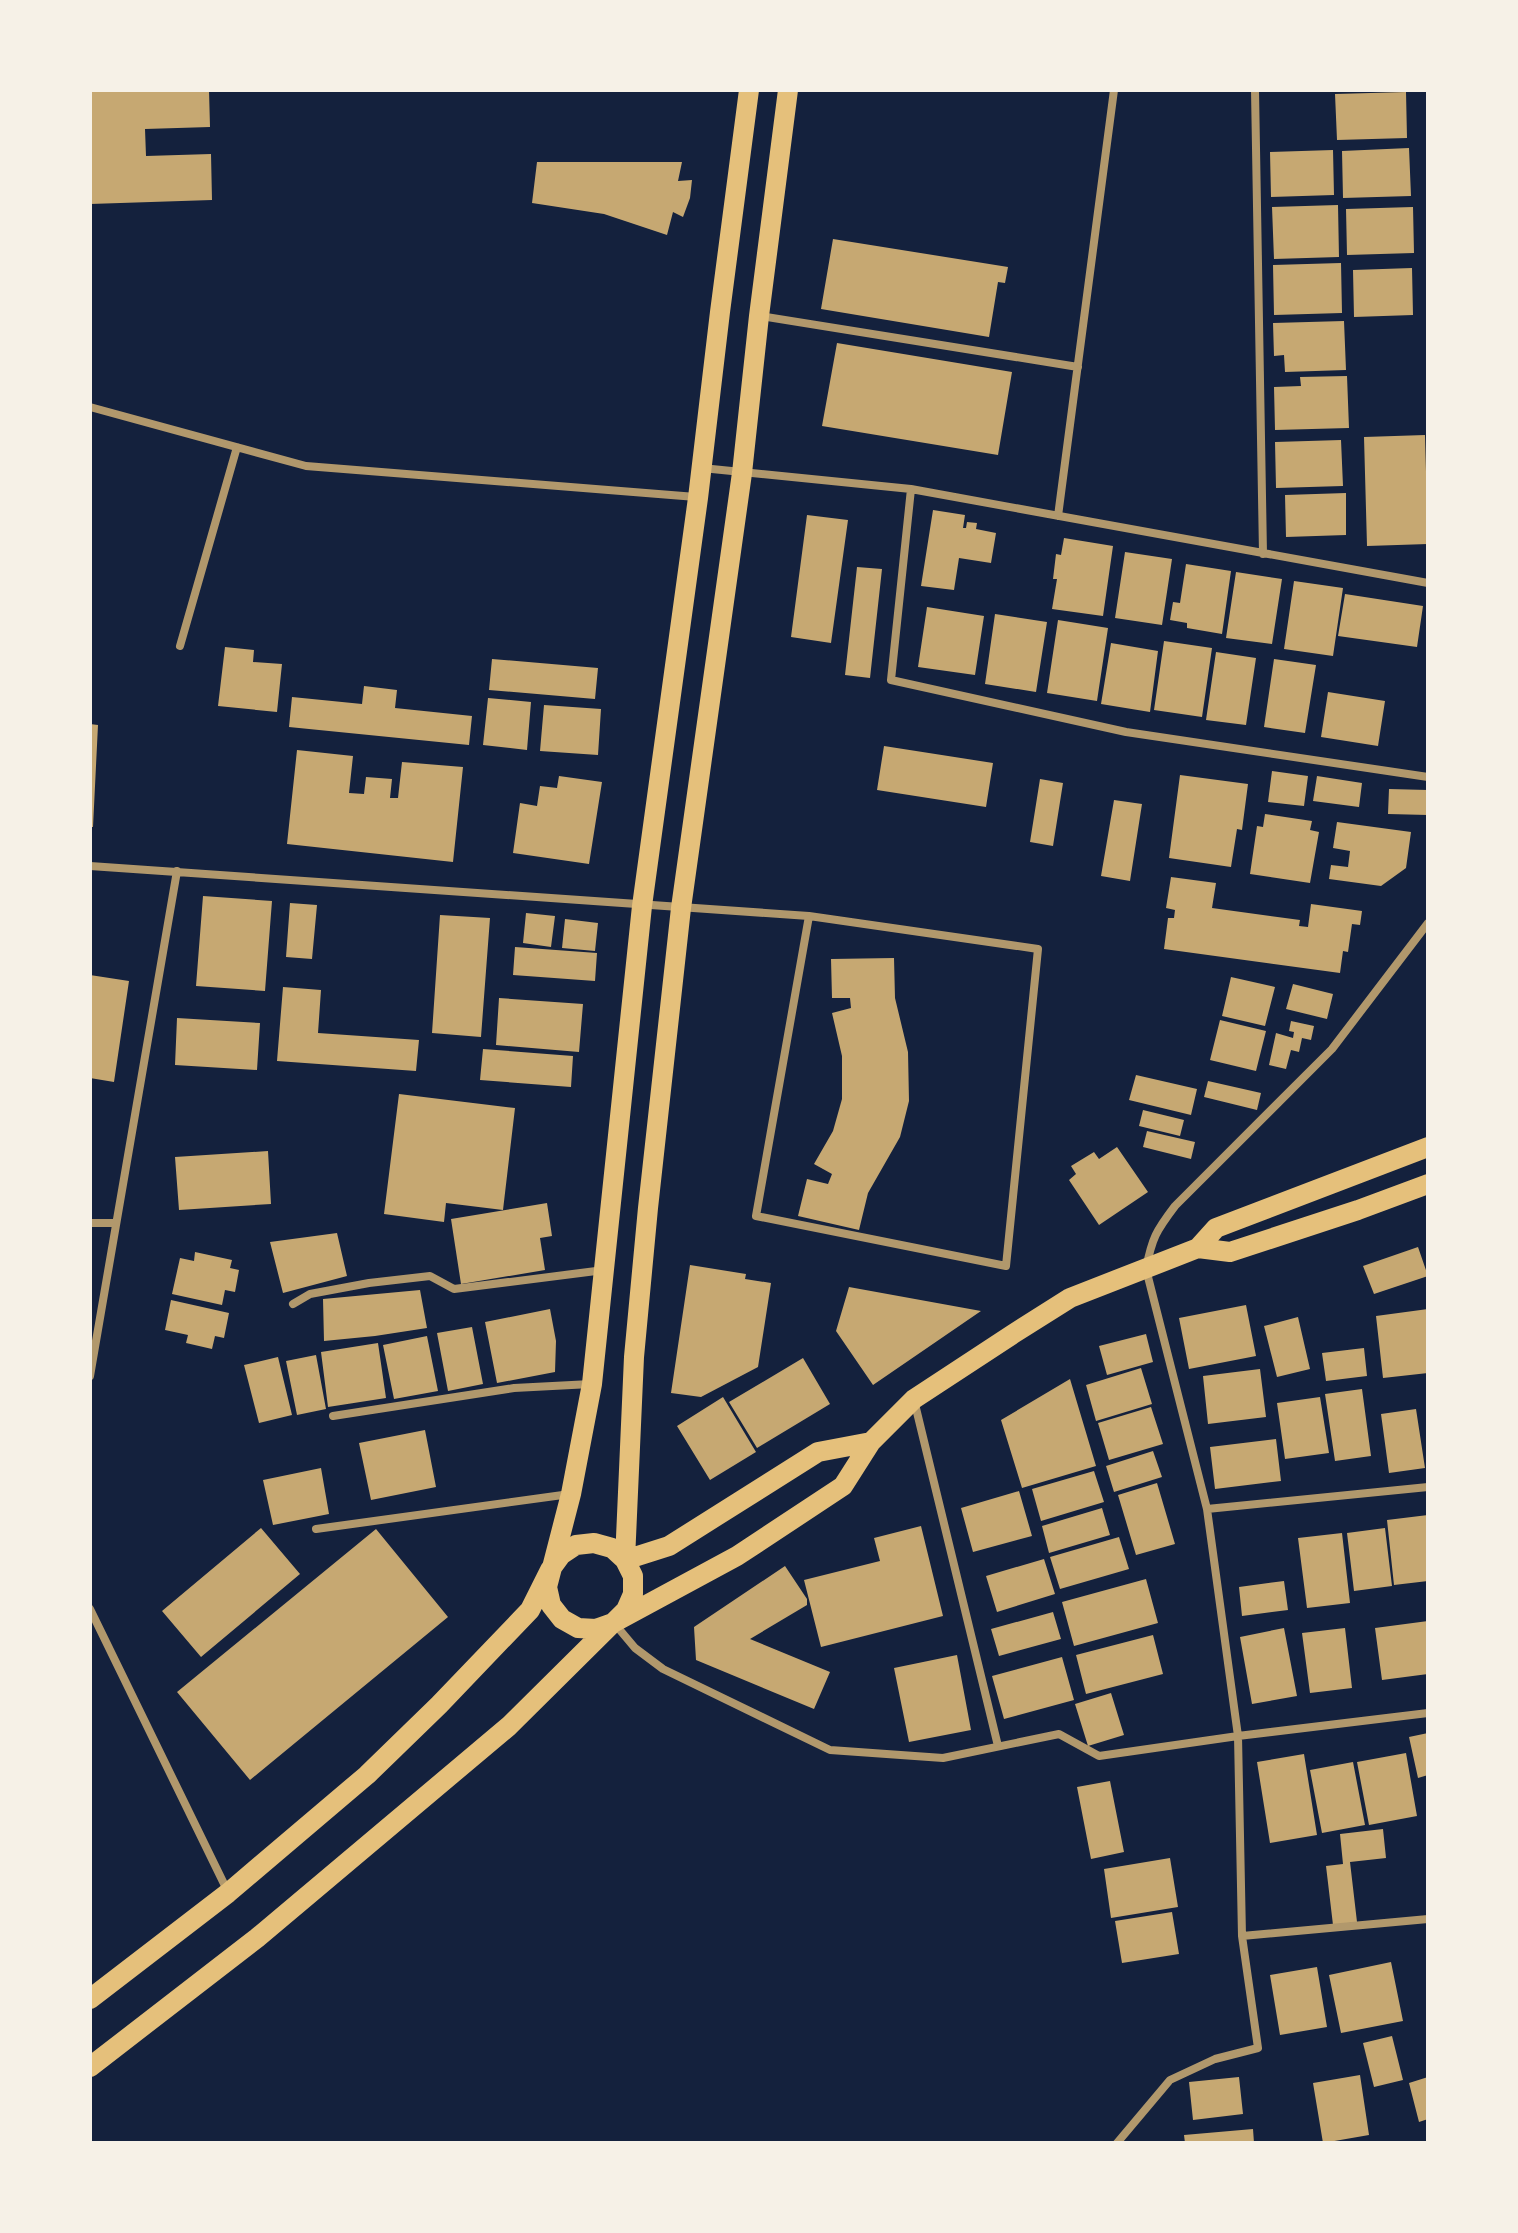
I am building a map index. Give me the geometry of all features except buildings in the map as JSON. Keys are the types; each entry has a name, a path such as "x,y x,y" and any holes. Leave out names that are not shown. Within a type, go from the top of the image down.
{"main road":[{"path":"749,90 702,468 642,906 592,1384 571,1494 550,1570 547,1587 551,1605 562,1619 578,1628 596,1629 613,1623 737,1556 843,1486 871,1442 914,1399 1070,1298 1198,1248 1216,1228 1428,1147"},
{"path":"625,1560 634,1357 681,908 742,473 788,90"},
{"path":"1198,1248 1230,1252 1428,1184"},
{"path":"625,1560 669,1546 818,1452 871,1442"},
{"path":"90,1999 228,1893 367,1775 530,1610 561,1555 576,1545 594,1543 612,1548 625,1560 633,1576 633,1594 626,1610 509,1726 257,1938 90,2067"}],"street":[{"path":"1058,516 1114,90"},
{"path":"1255,90 1263,554"},
{"path":"759,316 1078,367"},
{"path":"90,407 306,466 698,498"},
{"path":"180,646 237,447"},
{"path":"702,468 911,489 1428,583"},
{"path":"911,489 891,680 1126,732 1428,777"},
{"path":"90,866 809,916 1038,949 1006,1266 756,1216 809,916"},
{"path":"90,1376 177,871"},
{"path":"1121,2141 1170,2080 1215,2059 1258,2048 1242,1936 1238,1736 1207,1509 1146,1269 1152,1241 1175,1206 1332,1049 1428,923"},
{"path":"90,1223 115,1223"},
{"path":"293,1304 310,1294 430,1276 454,1289 604,1270"},
{"path":"333,1416 514,1388 592,1384"},
{"path":"914,1399 998,1746"},
{"path":"1207,1509 1428,1487"},
{"path":"316,1529 571,1494"},
{"path":"90,1609 228,1893"},
{"path":"613,1623 635,1648 663,1669 830,1750 943,1758 1059,1734 1099,1756 1428,1713"},
{"path":"1242,1936 1428,1919"}]}
